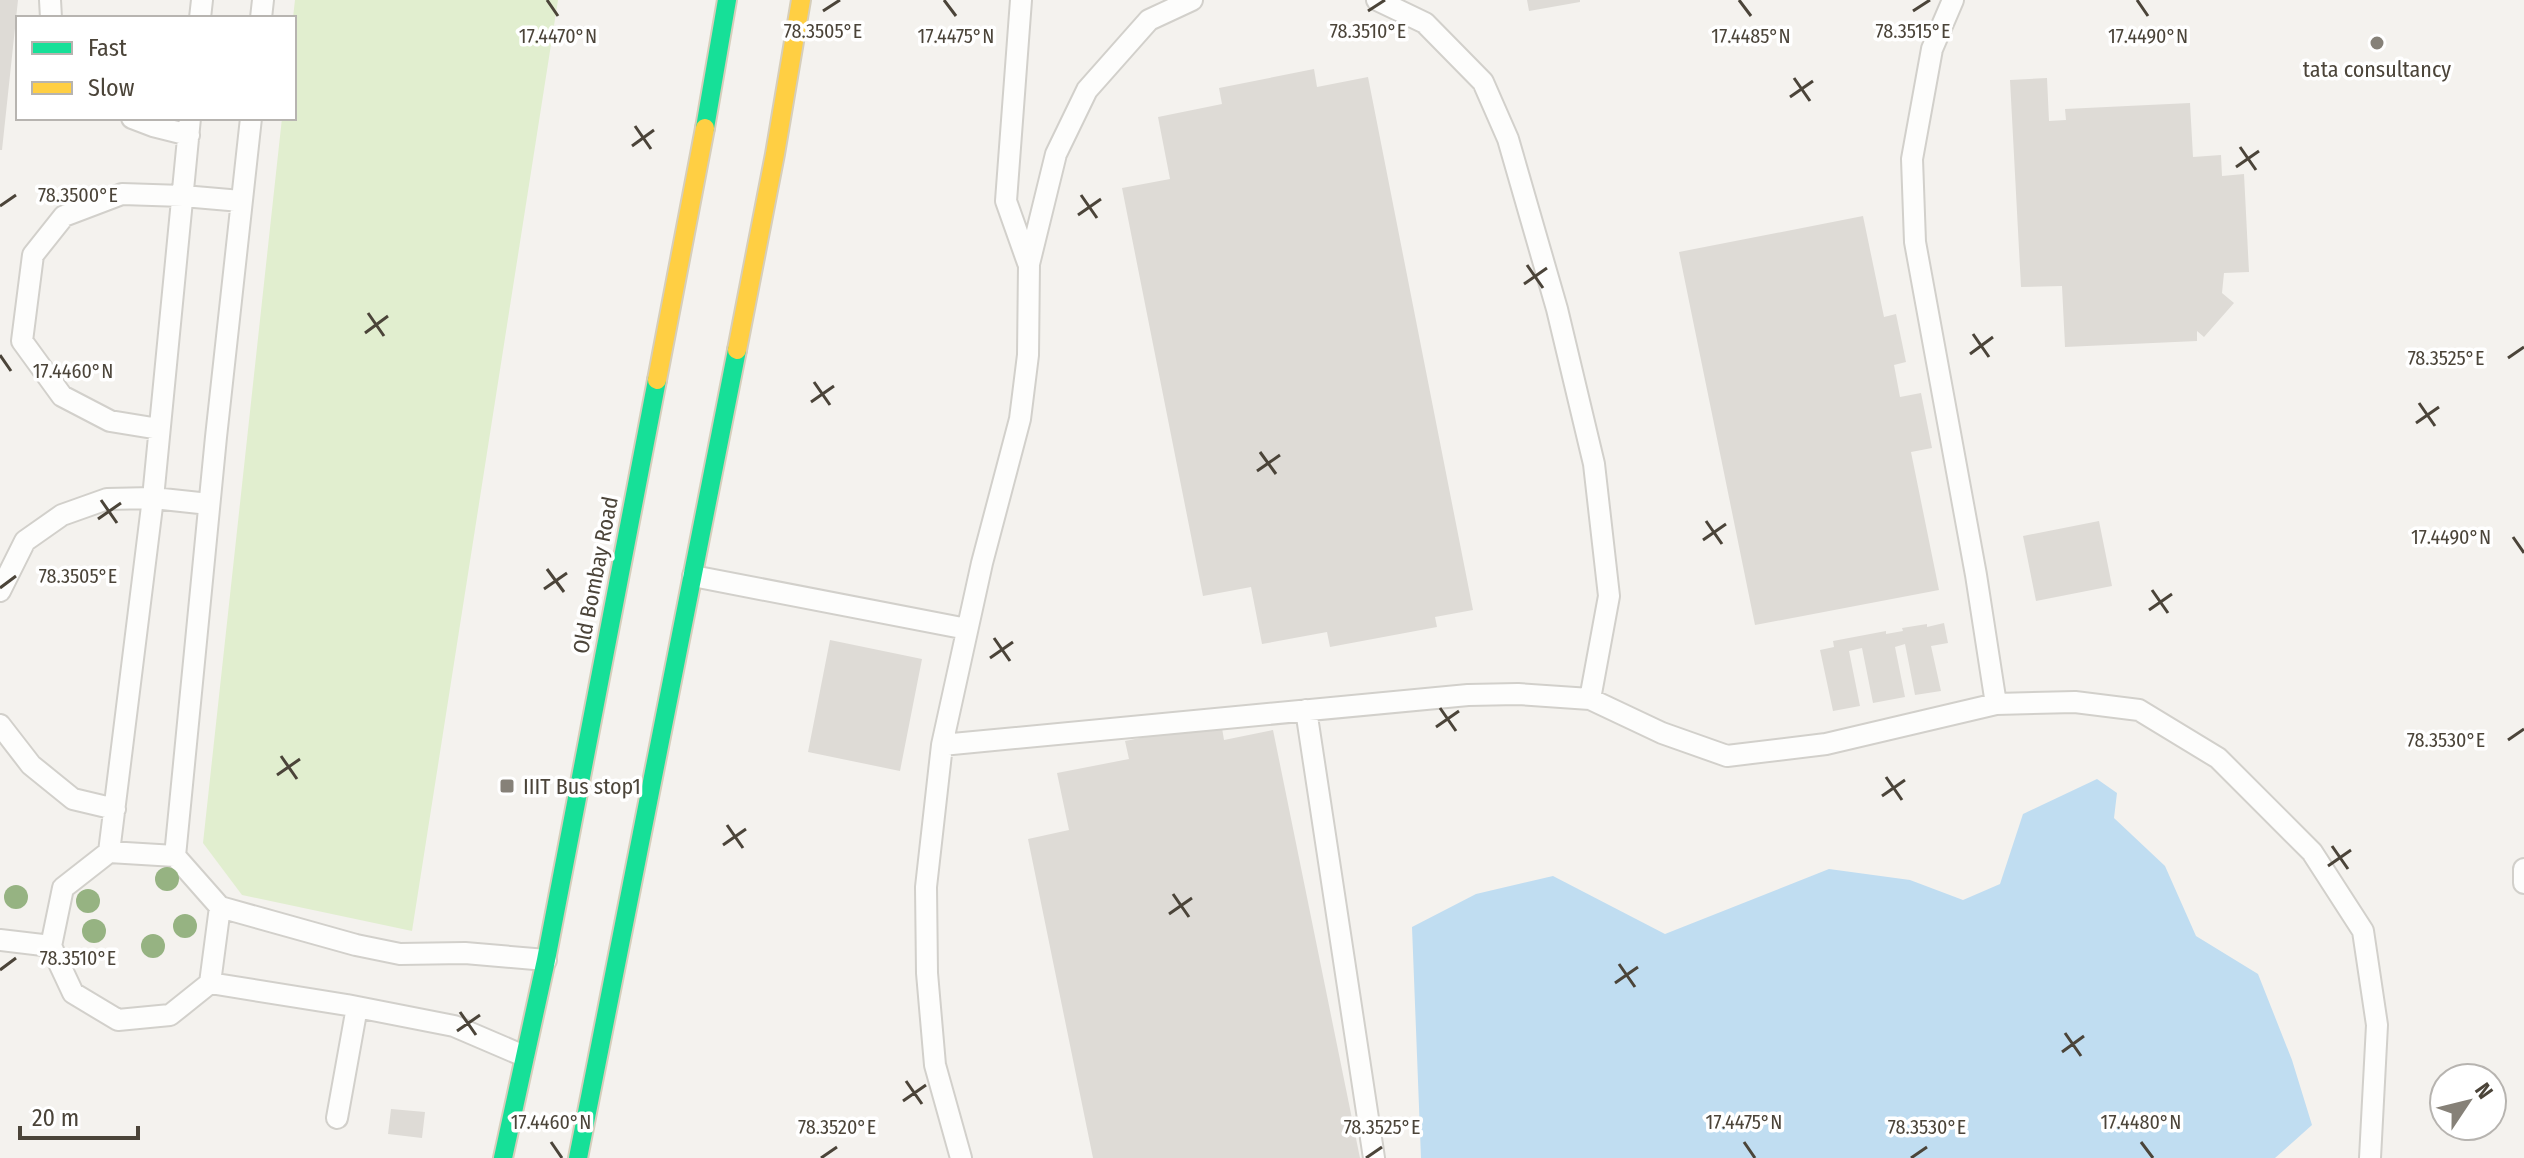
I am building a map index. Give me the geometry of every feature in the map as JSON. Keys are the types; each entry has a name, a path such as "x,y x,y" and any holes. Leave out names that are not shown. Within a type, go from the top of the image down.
{"main road":[{"name":"Old Bombay Road","path":"503,1158 546,960 727,0"},
{"path":"578,1158 775,154 801,0"}],"lane":[{"path":"1021,0 1006,201 1029,264"},
{"path":"961,1158 935,1065 927,973 926,887 942,745 967,629 1020,419 1028,355 1029,264 1056,154 1087,90 1149,20 1192,0"},
{"path":"1377,0 1425,23 1483,82 1508,139 1557,309 1594,464 1609,596 1590,699"},
{"path":"1953,0 1932,49 1912,159 1915,242 1976,575 1996,704"},
{"path":"109,852 153,498 190,127 150,126 136,120"},
{"path":"175,856 251,120"},
{"path":"159,429 110,421 62,396 22,341 33,255 64,216 122,194 241,201"},
{"path":"0,591 25,541 62,515 107,499 153,498 209,504"},
{"path":"693,576 967,629"},
{"path":"942,745 1468,695 1518,694 1590,699 1662,733 1727,756 1826,744 1996,704 2075,702 2139,710 2218,758 2312,852 2363,931 2377,1025 2370,1158"},
{"path":"1306,710 1374,1158"},
{"path":"0,725 31,765 73,799 115,809"},
{"path":"220,907 210,983 170,1015 118,1020 73,993 51,946 63,888 109,852 175,856 220,907 356,945 400,954 465,953 546,960"},
{"path":"2524,869 2524,883"},
{"path":"0,940 51,946"},
{"path":"210,983 454,1026 524,1056"},
{"path":"337,1118 357,1007"}],"green space":[{"path":"295,0 558,0 412,931 242,895 203,843 282,120 296,120 296,16 293,16"}],"water":[{"path":"2097,779 2117,793 2114,818 2165,866 2196,936 2258,974 2292,1060 2312,1125 2275,1158 1421,1158 1412,927 1476,894 1553,876 1665,934 1829,869 1910,880 1963,900 2000,884 2023,814"}],"building":[{"path":"0,0 18,0 2,150"},
{"path":"1527,0 1580,0 1580,2 1529,11"},
{"path":"1314,69 1317,87 1368,77 1473,610 1435,617 1437,627 1330,647 1327,632 1262,644 1251,587 1203,596 1122,188 1170,179 1158,117 1222,104 1219,88"},
{"path":"2047,78 2049,121 2066,120 2065,109 2190,103 2193,157 2221,155 2222,176 2244,174 2249,272 2224,273 2222,293 2234,303 2204,337 2197,331 2197,341 2065,347 2062,286 2021,287 2010,80"},
{"path":"1863,216 1884,317 1896,314 1906,362 1894,365 1900,397 1921,393 1932,448 1911,452 1939,590 1755,625 1679,252"},
{"path":"2099,521 2112,586 2036,601 2023,536"},
{"path":"1944,623 1948,643 1931,646 1941,691 1915,695 1905,644 1895,647 1905,697 1873,703 1862,648 1849,651 1860,706 1833,711 1820,650 1834,647 1833,641"},
{"path":"830,640 922,659 900,771 808,752"},
{"path":"1221,722 1224,740 1273,730 1360,1158 1093,1158 1028,839 1069,830 1057,773 1129,759 1125,741"},
{"path":"391,1109 425,1112 422,1138 388,1134"}],"traffic: fast":[{"path":"705,128 727,0"},
{"path":"578,1158 737,350"},
{"path":"503,1158 546,960 657,380"}],"traffic: slow":[{"path":"737,350 801,0"},
{"path":"657,380 705,128"}],"place":[{"name":"tata consultancy","path":"2377,43"},
{"name":"IIIT Bus stop1","path":"507,786"}]}
